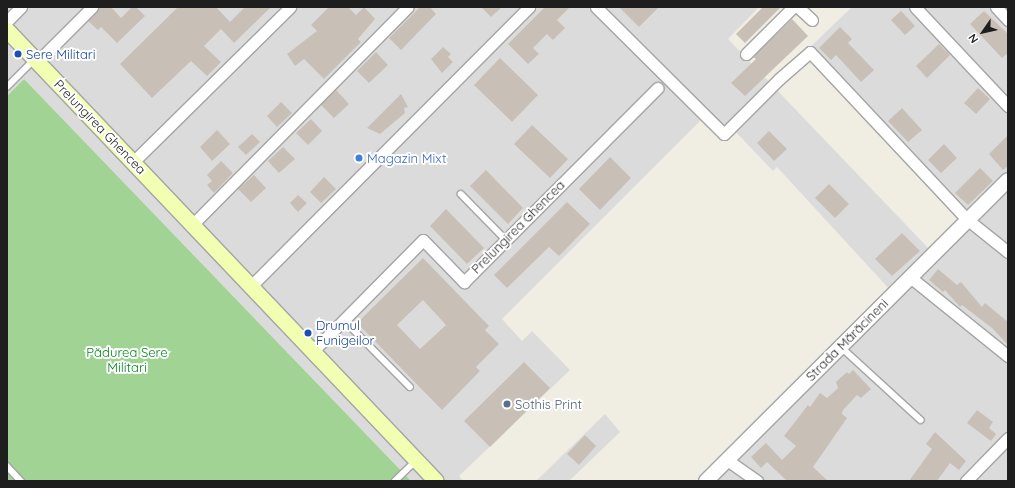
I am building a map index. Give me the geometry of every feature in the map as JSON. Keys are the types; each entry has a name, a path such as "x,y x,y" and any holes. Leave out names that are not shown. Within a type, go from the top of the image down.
{"main road":[{"name":"Prelungirea Ghencea","path":"7,30 436,481"}],"street":[{"path":"7,21 21,7"},
{"path":"36,61 92,7"},
{"path":"133,162 290,7"},
{"path":"193,224 408,7"},
{"path":"251,286 530,7"},
{"path":"596,7 724,134 779,79 810,52 968,220 1008,252"},
{"path":"746,54 793,7"},
{"path":"798,7 812,20"},
{"path":"915,7 1008,106"},
{"path":"996,7 1008,20"},
{"name":"Prelungirea Ghencea","path":"313,351 423,240 464,282 657,88"},
{"name":"Strada Mărăcineni","path":"706,481 910,276 968,220 1005,187"},
{"path":"910,276 1008,356"},
{"path":"966,481 1008,438"},
{"path":"727,460 758,481"}],"lane":[{"path":"7,86 36,61"},
{"path":"460,194 506,240"},
{"path":"344,320 410,387"},
{"path":"841,346 921,420"},
{"path":"395,481 417,460"},
{"path":"7,466 21,481"}],"shaded area":[{"path":"7,7 759,7 728,39 931,251 962,220 804,53 852,7 1003,7 1008,12 1008,481 699,481 892,292 777,167 773,171 731,127 725,137 704,117 502,319 522,341 532,331 570,370 459,476 463,481 411,481 24,79 7,96"},
{"path":"605,414 620,432 569,481 536,481"}],"green space":[{"name":"Pădurea Sere Militari","path":"24,79 411,481 7,481 7,96"}],"building":[{"path":"100,7 111,7 121,18 132,7 136,7 145,16 117,43 101,27 98,30 88,21"},
{"path":"178,7 216,7 230,22 245,7 271,7 234,43 221,29 204,46 221,62 207,76 191,61 152,98 120,64"},
{"path":"329,7 348,7 356,15 364,7 375,19 358,39 361,42 324,79 304,59 295,66 287,54 317,31 311,25"},
{"path":"420,7 430,7 436,14 401,50 389,38"},
{"path":"481,7 502,7 491,17"},
{"path":"545,7 570,7 557,20 565,28 553,40 547,34 533,48 539,54 528,64 508,44"},
{"path":"619,7 659,7 639,27"},
{"path":"763,7 781,7 745,43 736,34"},
{"path":"901,11 915,26 905,35 891,20"},
{"path":"984,11 1008,34 1008,53 1002,58 970,24"},
{"path":"792,19 808,36 745,96 731,83 756,59 753,57"},
{"path":"840,27 852,39 848,43 874,70 861,82 836,55 831,60 819,48"},
{"path":"939,44 950,55 927,78 916,66"},
{"path":"443,47 451,54 448,57 453,62 442,73 431,59"},
{"path":"376,52 388,65 369,83 357,71"},
{"path":"500,58 538,95 512,122 474,85"},
{"path":"978,88 990,99 976,114 964,103"},
{"path":"336,90 349,104 334,118 321,105"},
{"path":"401,94 408,107 404,108 405,113 380,134 367,128"},
{"path":"281,102 292,113 277,127 267,116"},
{"path":"902,108 922,130 908,142 888,121"},
{"path":"311,119 322,131 308,145 296,133"},
{"path":"532,125 568,159 550,178 514,144"},
{"path":"217,130 230,144 212,161 200,147"},
{"path":"769,131 787,149 774,161 757,143"},
{"path":"252,134 260,142 246,155 238,147"},
{"path":"1008,135 1008,166 1003,170 989,154"},
{"path":"944,144 957,158 941,173 928,160"},
{"path":"283,147 295,159 279,173 268,161"},
{"path":"610,157 631,178 600,210 579,189"},
{"path":"221,161 233,173 214,193 207,185 212,181 207,175"},
{"path":"980,168 993,181 968,205 955,193"},
{"path":"486,170 523,208 508,224 470,186"},
{"path":"254,175 266,188 251,202 238,189"},
{"path":"324,177 336,189 321,203 310,192"},
{"path":"829,184 849,204 835,218 815,198"},
{"path":"298,195 307,203 298,212 290,203"},
{"path":"567,202 590,224 559,256 549,247 507,288 494,275"},
{"path":"446,209 484,248 467,264 430,226"},
{"path":"902,233 920,251 892,276 875,259"},
{"path":"423,258 489,326 485,330 499,344 476,367 480,371 442,410 357,323","holes":["423,300 446,325 420,349 397,325"]},
{"path":"938,269 957,285 961,282 982,307 985,303 1008,322 1008,345 992,328 962,305 960,307 945,290 943,292 929,280"},
{"name":"Sothis Print","path":"524,362 550,388 490,447 464,421"},
{"path":"853,370 871,389 861,398 857,395 843,410 842,414 847,418 813,467 828,481 787,481 767,462 761,468 751,457 766,443 782,460 796,446 784,436 808,405 810,407 820,393 827,398 838,388 836,382 847,372 849,374"},
{"path":"977,410 993,422 989,428 996,434 991,441 967,423"},
{"path":"935,432 966,461 959,470 950,463 937,481 909,481 932,449 926,444"},
{"path":"585,435 596,446 579,465 567,454"}],"place":[{"name":"Sere Militari","path":"18,54"},
{"name":"Magazin Mixt","path":"359,158"},
{"name":"Drumul Funigeilor","path":"308,333"},
{"name":"Sothis Print","path":"507,404"}]}
